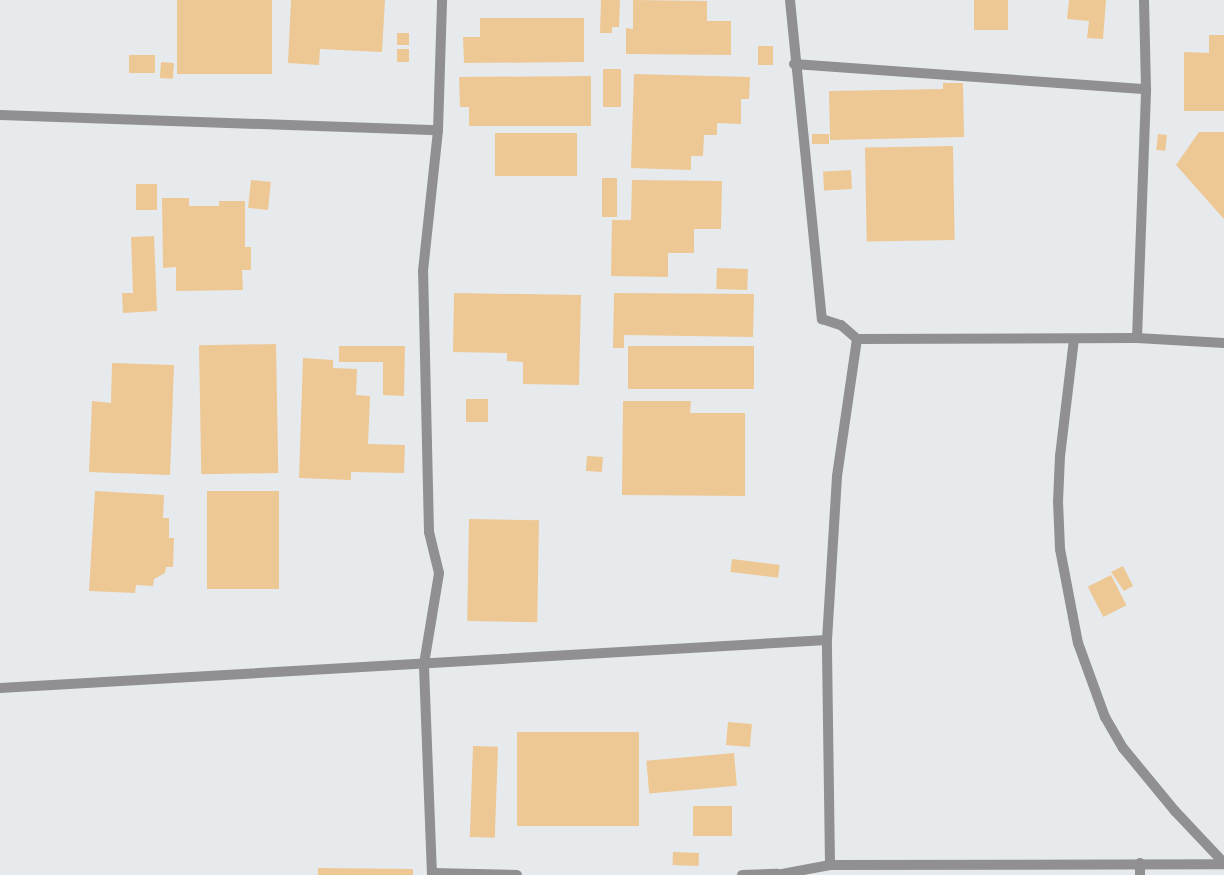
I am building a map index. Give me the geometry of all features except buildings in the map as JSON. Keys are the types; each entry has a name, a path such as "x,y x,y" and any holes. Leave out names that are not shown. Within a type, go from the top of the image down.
{"street":[{"path":"442,0 438,130 423,271 428,532 439,573 424,664 432,874 517,875"},
{"path":"790,0 794,64 822,319 841,326 857,339 1137,338 1224,343"},
{"path":"1137,338 1146,89 1144,0"},
{"path":"794,64 1146,89"},
{"path":"0,116 438,130"},
{"path":"830,865 827,640 837,476 857,339"},
{"path":"1074,339 1060,456 1058,501 1060,549 1078,643 1105,717 1123,748 1175,812 1224,863"},
{"path":"0,688 827,640"},
{"path":"1140,862 1140,875"},
{"path":"742,875 777,874 830,865 1224,863"}]}
